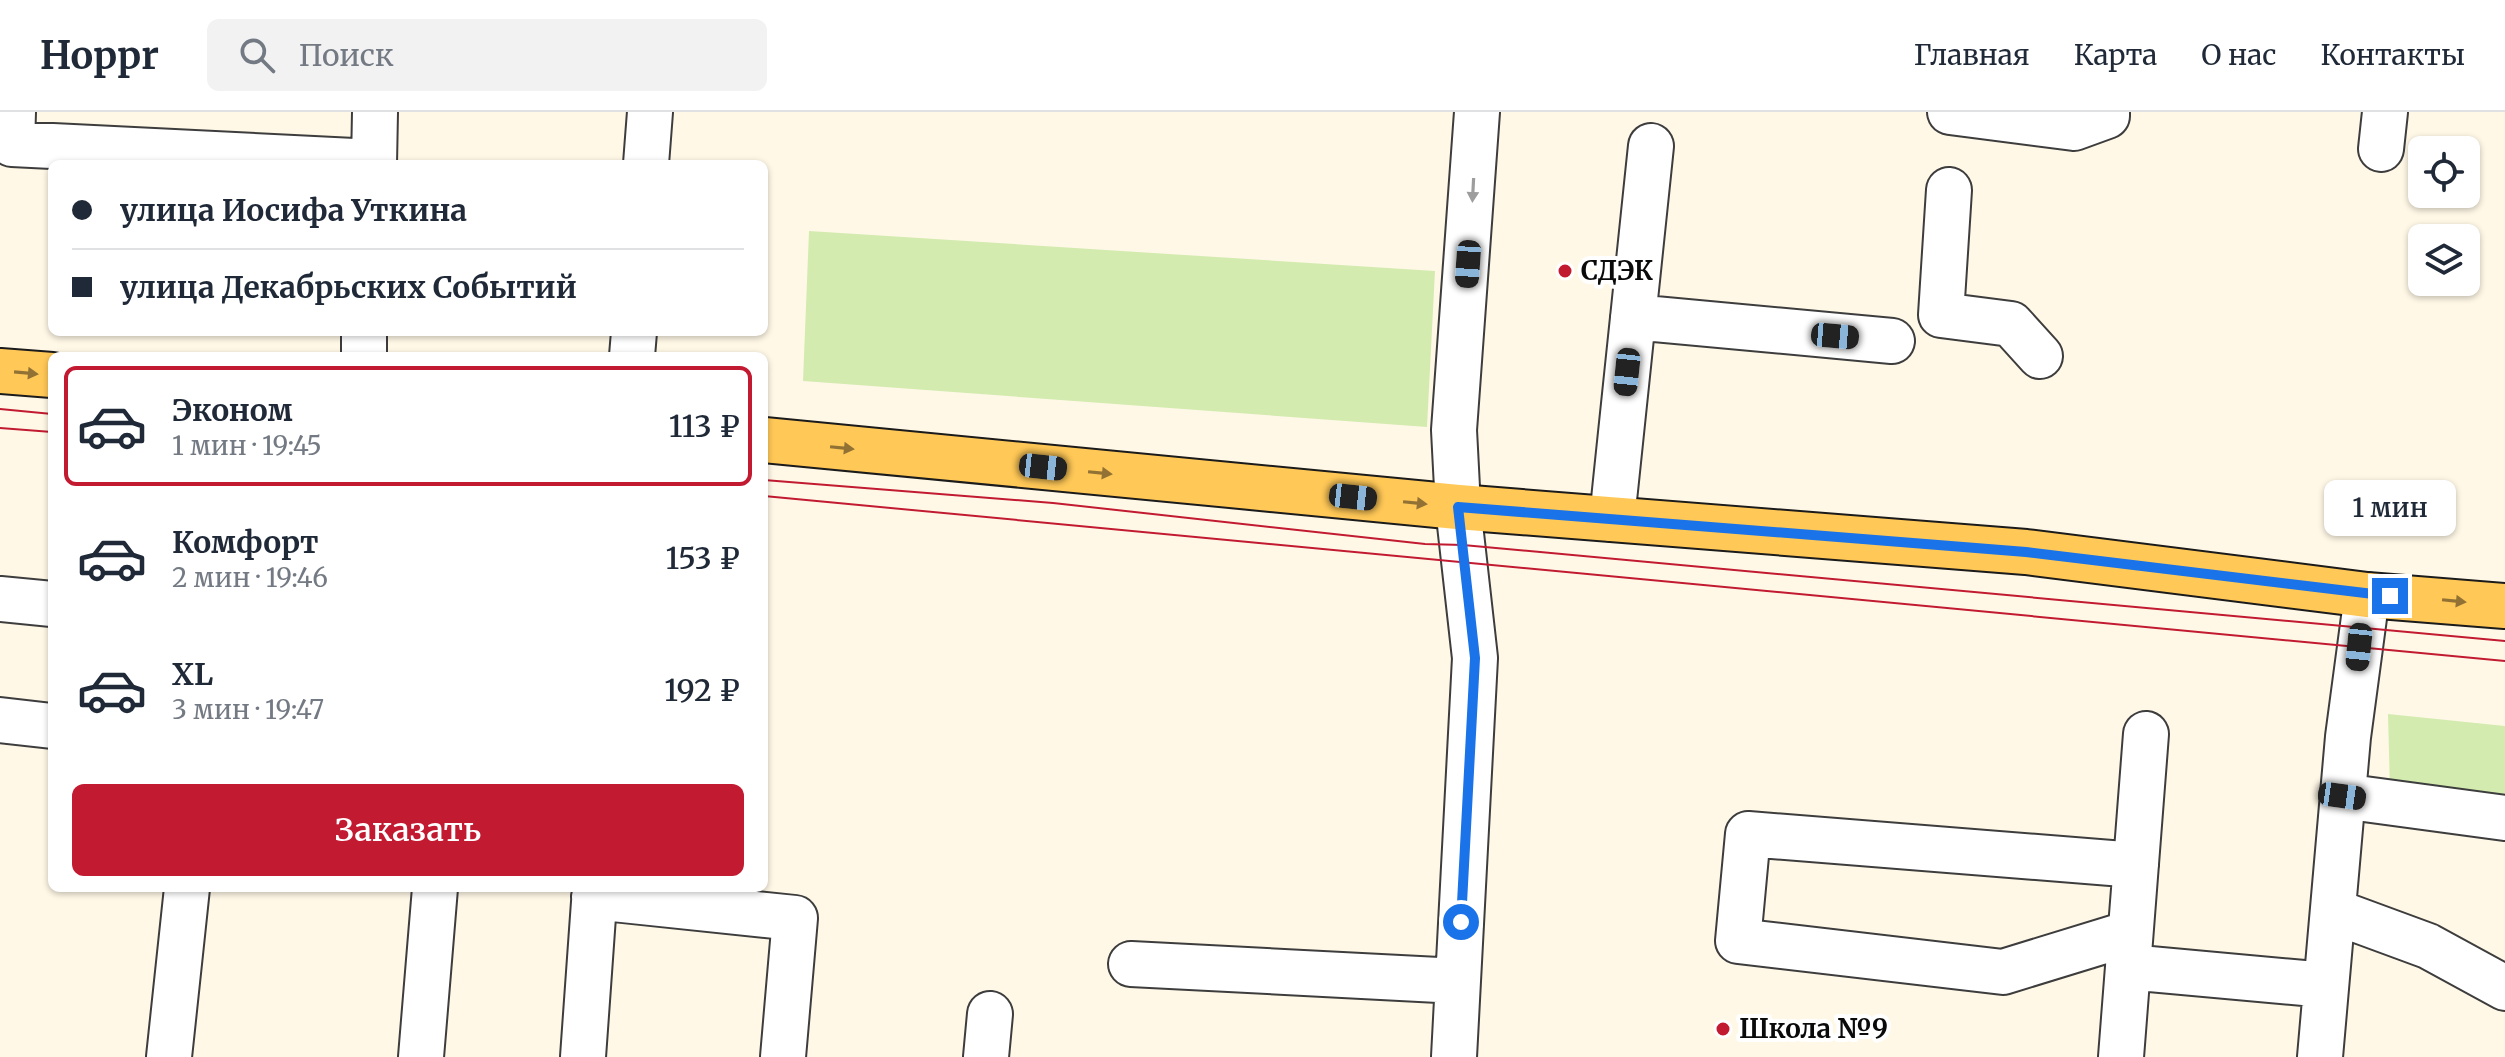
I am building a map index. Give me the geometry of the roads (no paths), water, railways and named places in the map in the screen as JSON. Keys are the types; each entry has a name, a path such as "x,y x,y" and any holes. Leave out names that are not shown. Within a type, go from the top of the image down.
{"main road":[{"path":"0,371 48,375"},
{"path":"768,440 1458,507 2026,552 2367,595 2505,606"}],"street":[{"path":"13,112 12,144 317,160"},
{"path":"374,160 375,112"},
{"path":"646,160 650,112"},
{"path":"1454,1057 1475,658 1458,507 1454,430 1477,112"},
{"path":"1950,112 2074,128 2107,116 2107,112"},
{"path":"1612,519 1651,146"},
{"path":"1949,190 1941,315 2011,324 2040,356"},
{"path":"1633,317 1892,341"},
{"path":"2320,1057 2342,796 2367,595"},
{"path":"0,599 48,604"},
{"path":"0,720 48,726"},
{"path":"2121,1057 2146,734"},
{"path":"2342,796 2505,818"},
{"path":"2136,865 1748,834 1738,941 2003,972 2129,950 2326,985"},
{"path":"169,1057 187,892"},
{"path":"421,1057 435,892"},
{"path":"583,1057 595,893 795,918 783,1057"},
{"path":"2333,911 2428,946 2505,988"},
{"path":"1131,964 1458,981"},
{"path":"986,1057 990,1014"}],"tram line":[{"path":"0,409 48,414"},
{"path":"0,428 48,432"},
{"path":"768,480 1053,503 1425,544 1463,545 2505,641"},
{"path":"768,496 2505,661"}],"place":[{"name":"СДЭК","path":"1565,271"},
{"name":"Школа №9","path":"1723,1029"}]}
